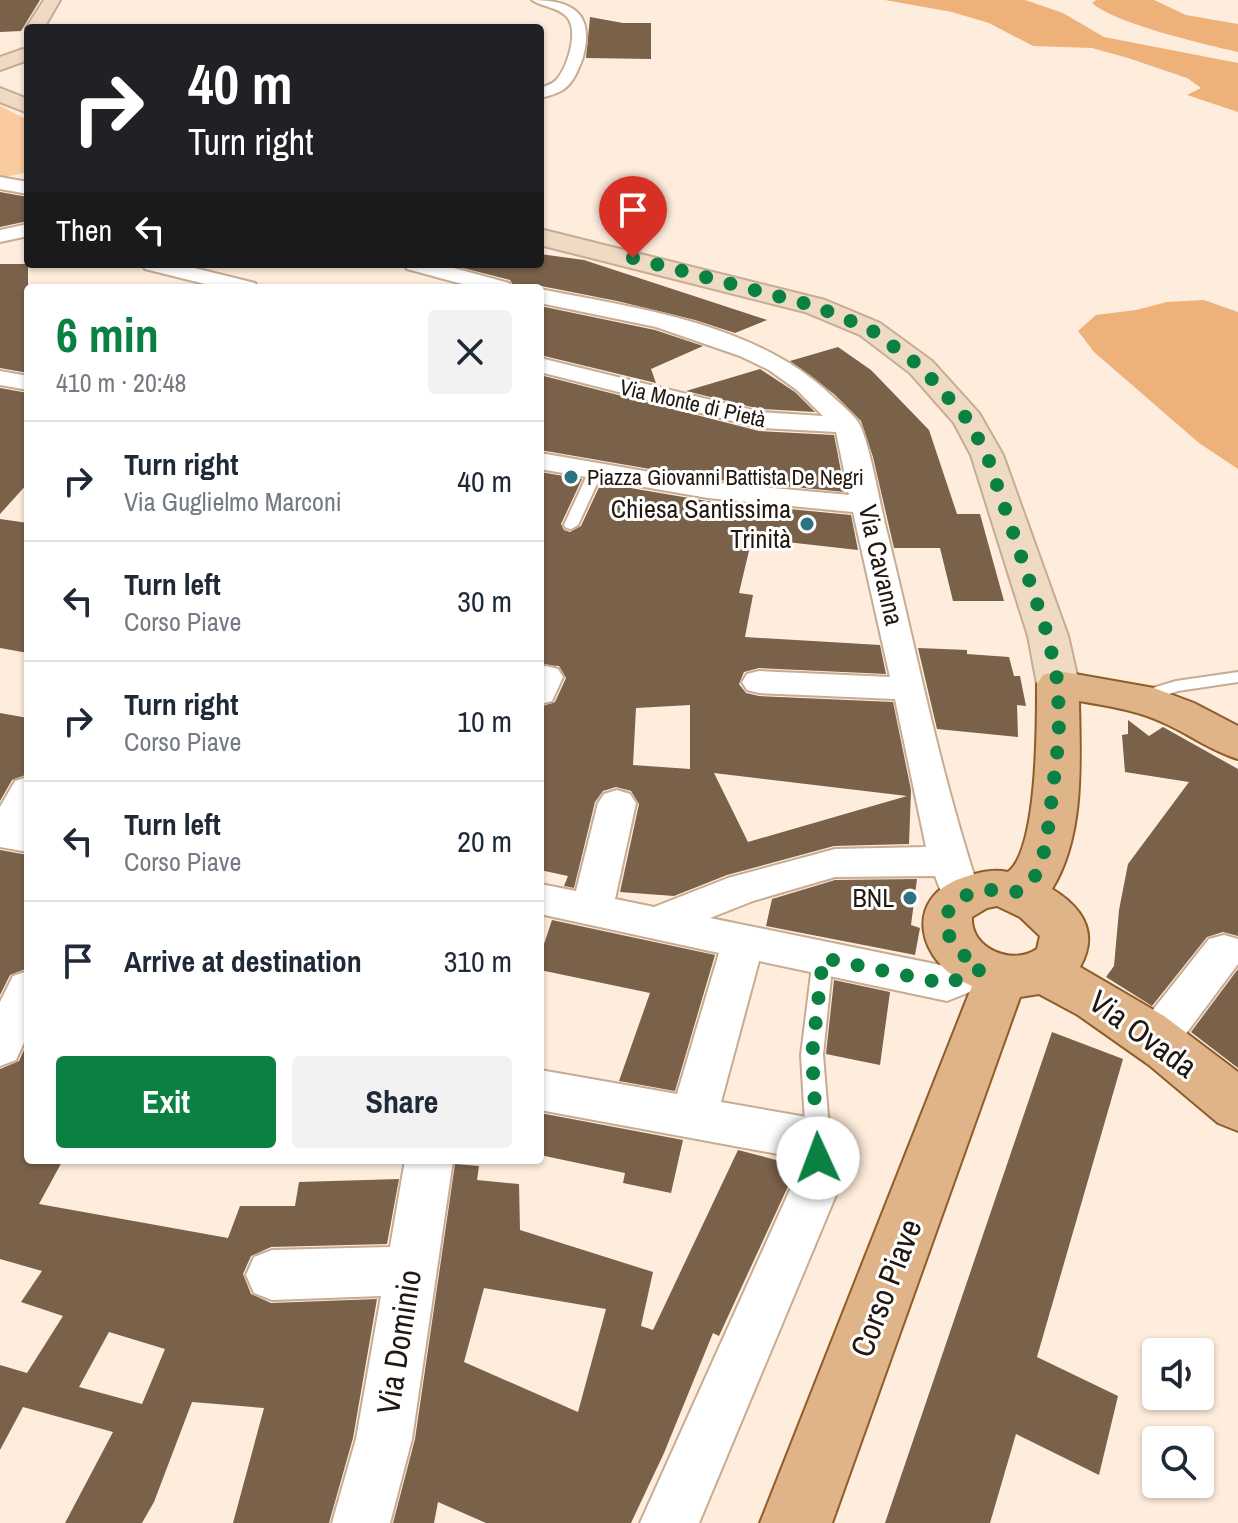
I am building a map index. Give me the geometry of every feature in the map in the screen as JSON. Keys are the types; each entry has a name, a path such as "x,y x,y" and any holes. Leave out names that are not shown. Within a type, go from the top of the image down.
{"main road":[{"path":"37,24 52,0"},
{"path":"0,94 24,105"},
{"path":"544,238 815,306 870,329 921,367 968,420 987,455 1048,636 1058,684 1059,737 1046,846 1036,875 1018,892"},
{"path":"1058,684 1139,698 1179,713 1238,744"},
{"path":"954,878 946,918 947,932 954,946 993,975"},
{"name":"Corso Piave","path":"796,1523 974,1052 993,975 1055,963 1062,951 1059,923 1049,910 1018,892 997,888 978,889 954,878"},
{"name":"Via Ovada","path":"993,975 1090,993 1157,1038 1238,1106"}],"street":[{"path":"539,0 554,4 574,17 580,35 567,76 561,85 544,91"},
{"path":"0,183 24,187"},
{"path":"0,236 24,231"},
{"path":"169,268 231,284"},
{"path":"429,268 487,284"},
{"path":"544,297 662,321 748,351 778,365 806,385 847,425"},
{"name":"Via Monte di Pietà","path":"544,366 748,417 794,424 847,425"},
{"path":"0,378 24,382"},
{"name":"Via Cavanna","path":"847,425 954,878"},
{"path":"544,462 708,490 868,505"},
{"path":"759,682 908,689"},
{"path":"0,781 24,787"},
{"path":"24,796 4,834 24,837"},
{"path":"592,910 617,803"},
{"path":"654,924 742,889 835,863 954,878"},
{"path":"544,900 823,958 993,975"},
{"path":"693,1118 743,943"},
{"path":"1157,1038 1224,951"},
{"path":"0,1047 16,999"},
{"path":"544,1091 818,1140 817,1183 669,1523"},
{"name":"Via Dominio","path":"361,1523 384,1439 428,1164"},
{"path":"272,1275 410,1271"}],"lane":[{"path":"571,525 596,471"},
{"path":"1139,698 1176,686 1238,677"},
{"path":"818,1140 812,1055 823,958"}],"shaded area":[{"path":"885,0 1025,0 1063,13 1104,37 1238,63 1238,112 1187,95 1201,88 1187,78 1128,58 1092,48 1033,46 989,23 952,12"},
{"path":"1096,0 1154,0 1186,15 1238,24 1238,52 1140,26 1104,11 1092,3"},
{"path":"0,106 24,118 24,173 0,178"},
{"path":"1204,300 1238,312 1238,469 1199,443 1094,352 1078,331 1096,315 1167,302"}],"building":[{"path":"0,0 40,0 21,31 0,32"},
{"path":"590,17 623,23 651,23 651,59 586,58"},
{"path":"0,192 24,196 24,222 0,227"},
{"path":"544,255 584,260 767,320 735,333 617,301 544,287 544,284 512,284 510,280 463,268 544,268"},
{"path":"0,264 24,264 24,268 28,268 28,284 24,284 24,372 0,368"},
{"path":"544,307 655,330 703,346 651,369 656,383 544,356"},
{"path":"838,347 871,370 929,430 957,514 980,514 1004,601 953,601 940,548 894,548 873,457 861,421 834,394 790,361"},
{"path":"760,369 795,392 815,412 760,409 686,391"},
{"path":"544,376 759,431 834,435 845,492 708,479 544,451"},
{"path":"0,388 24,392 24,487 0,514"},
{"path":"544,473 582,479 561,524 564,530 570,532 581,526 601,483 707,501 851,515 858,550 752,538 739,593 753,595 745,637 880,645 886,674 759,668 744,672 739,684 746,693 759,696 893,702 911,790 909,844 834,846 727,875 674,896 620,892 639,804 631,791 616,787 603,791 595,802 574,888 564,886 568,876 544,871 544,706 555,702 566,678 559,666 544,665","holes":["690,705 690,769 633,765 636,708","714,773 907,796 748,842"]},
{"path":"0,519 24,522 24,652 0,648"},
{"path":"918,648 967,650 967,654 1009,657 1014,676 1020,676 1026,706 1017,705 1018,737 937,729"},
{"path":"0,713 24,717 24,776 12,780 0,801"},
{"path":"1128,720 1149,736 1163,727 1238,769 1238,936 1223,932 1207,937 1152,1006 1106,977 1114,966 1119,910 1128,864 1189,782 1125,772 1122,735 1128,734"},
{"path":"0,850 24,854 24,970 10,975 0,995"},
{"path":"917,879 911,925 920,928 915,955 766,926 772,899 835,880"},
{"path":"552,920 715,955 675,1091 619,1081 650,993 544,971 544,944"},
{"path":"1238,969 1238,1068 1191,1032"},
{"path":"834,980 890,992 880,1065 826,1054"},
{"path":"1052,1032 1123,1059 1037,1357 1118,1396 1099,1475 1016,1434 990,1523 885,1523"},
{"path":"24,1050 24,1164 61,1164 39,1204 228,1238 240,1206 295,1206 299,1182 399,1179 387,1244 271,1247 251,1256 243,1274 251,1294 271,1303 377,1299 353,1438 329,1523 233,1523 264,1408 192,1402 154,1502 142,1523 65,1523 113,1432 23,1407 0,1450 0,1365 27,1373 63,1316 21,1302 42,1271 0,1259 0,1069 19,1061","holes":["109,1332 165,1349 142,1404 79,1387"]},
{"path":"544,1114 683,1140 671,1193 623,1183 625,1173 544,1156"},
{"path":"738,1150 791,1164 790,1182 719,1336 713,1333 664,1453 631,1523 486,1523 438,1502 434,1523 393,1523 415,1439 455,1164 479,1166 477,1180 519,1184 520,1230 653,1272 641,1326 653,1330","holes":["484,1288 606,1309 578,1412 464,1362"]}],"place":[{"name":"Piazza Giovanni Battista De Negri","path":"571,477"},
{"name":"Chiesa Santissima Trinità","path":"807,524"},
{"name":"BNL","path":"910,898"}],"route":[{"path":"633,258 815,306 870,329 921,367 968,420 987,455 1055,659 1059,737 1046,846 1036,875 1018,892 997,888 978,889 961,896 951,905 946,918 947,932 954,946 966,959 982,969 947,984 823,958 812,1055 818,1158"}]}
